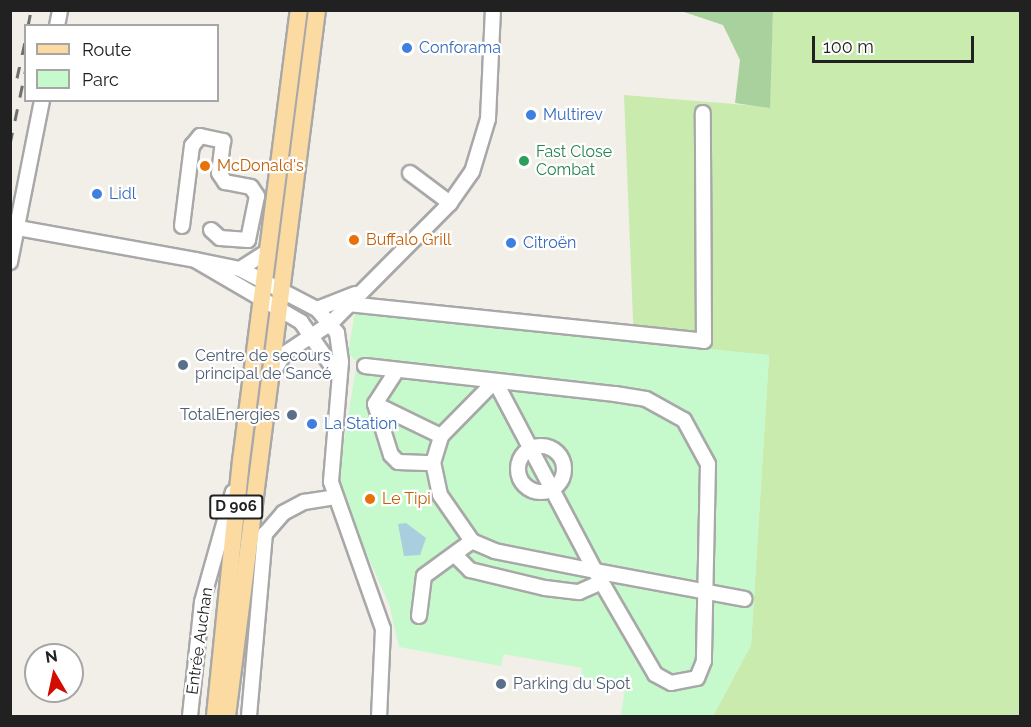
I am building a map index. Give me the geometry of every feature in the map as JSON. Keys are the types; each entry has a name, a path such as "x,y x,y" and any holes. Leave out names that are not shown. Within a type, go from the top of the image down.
{"main road":[{"name":"D 906","path":"215,717 241,461 299,10"},
{"name":"D 906","path":"227,717 316,10"}],"street":[{"path":"270,379 284,354 311,334 331,323 352,299 450,203 472,172 488,119 493,10"},
{"path":"10,262 42,102"},
{"path":"317,309 352,299 704,341 703,113"},
{"path":"182,226 192,146 200,136 223,141 219,173 225,182 251,188 257,196 248,240 220,238 211,230"},
{"path":"410,173 450,203"},
{"path":"18,228 240,269 281,288 317,309 331,323 341,362 338,375 334,497 383,629 379,717"},
{"path":"240,269 268,251"},
{"path":"195,260 279,306 311,334 338,375"},
{"path":"311,334 317,309"},
{"path":"364,366 495,381 646,399 684,420 708,464 704,661 697,678 671,683 655,674 598,576 495,381"},
{"path":"375,404 397,370"},
{"path":"495,381 441,436 433,464 440,495 472,540 504,554 598,576 706,589 744,599"},
{"path":"375,404 441,436"},
{"path":"375,404 391,455 398,462 433,464"},
{"path":"544,446 561,458 562,477 552,490 530,490 520,481 518,462 530,448 544,446"},
{"name":"Entrée Auchan","path":"190,717 202,602 241,461"},
{"path":"249,717 265,534 283,513 304,502 334,497"},
{"path":"418,616 424,576 456,556 472,540"},
{"path":"456,556 470,570 546,588 579,592 598,576"}],"green space":[{"path":"681,11 773,11 770,108 735,103 740,60 723,25"},
{"path":"773,11 1020,11 1020,716 713,716 751,645 769,355 634,344 624,95 769,107"},
{"path":"355,312 769,355 751,645 713,716 621,716 625,688 581,680 582,668 504,654 501,666 399,647 389,604 344,503 339,471 357,362 348,353"}],"water":[{"path":"406,523 426,538 420,555 404,556 398,524"}],"railway":[{"path":"28,24 31,10"},
{"path":"17,78 24,46"},
{"path":"10,144 24,78"}],"place":[{"name":"Conforama","path":"407,48"},
{"name":"Multirev","path":"531,115"},
{"name":"Fast Close Combat","path":"524,161"},
{"name":"McDonald's","path":"205,166"},
{"name":"Lidl","path":"97,194"},
{"name":"Buffalo Grill","path":"354,240"},
{"name":"Citroën","path":"511,243"},
{"name":"Centre de secours principal de Sancé","path":"183,365"},
{"name":"TotalEnergies","path":"292,415"},
{"name":"La Station","path":"312,424"},
{"name":"Le Tipi","path":"370,499"},
{"name":"Parking du Spot","path":"501,684"}]}
